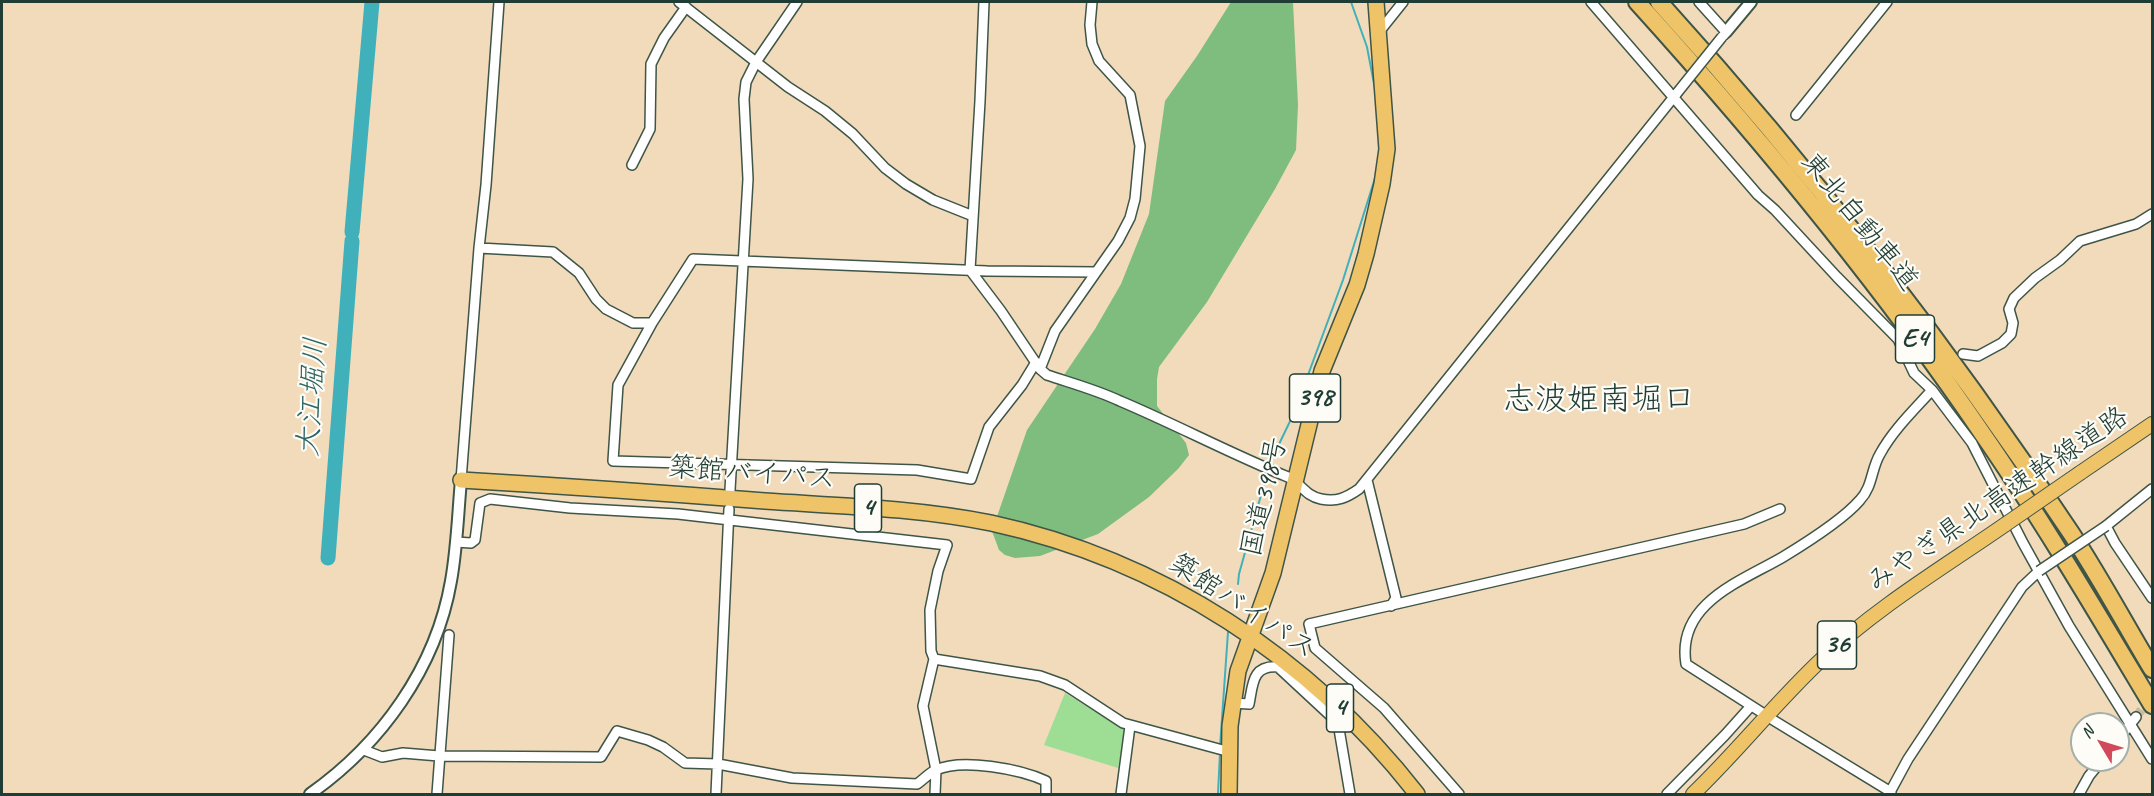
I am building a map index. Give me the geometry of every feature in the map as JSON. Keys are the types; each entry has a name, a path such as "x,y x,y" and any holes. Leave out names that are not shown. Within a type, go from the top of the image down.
{"highway":[{"name":"国道398号","path":"1229,795 1226,751 1238,671 1273,573 1322,370 1357,285 1382,183 1387,149 1376,2"},
{"name":"東北自動車道","path":"1637,2 1799,190 1895,311 1982,432 2057,546 2152,705"},
{"name":"東北自動車道","path":"1659,2 1716,64 1805,170 1906,298 1996,422 2065,525 2152,669"},
{"name":"築館バイパス","path":"461,480 889,510 990,523 1078,548 1141,573 1199,603 1279,656 1336,704 1367,735 1417,795"}],"main road":[{"name":"みやぎ県北高速幹線道路","path":"1693,795 1789,692 1847,637 1901,596 2152,424"}],"street":[{"path":"310,795 364,750 396,709 420,671 445,605 451,582 486,185 499,2"},
{"path":"730,490 748,179 744,99 746,82 756,62 797,2"},
{"path":"984,2 970,270 1038,366 1047,375 1118,399 1263,467 1296,480 1307,494 1331,501 1344,499 1359,489 1750,2"},
{"path":"1092,2 1090,25 1092,44 1099,61 1130,95 1140,146 1136,199 1130,218 1118,241 1055,332 1038,366 989,427 971,479 917,470 614,461 618,385 652,323 693,259 970,270 1096,272"},
{"path":"1379,32 1403,2"},
{"path":"1591,2 1675,95 1758,195 1898,339 1914,373 1932,390 1972,443 2069,626 2133,721 2152,759"},
{"path":"1699,2 1724,34"},
{"path":"1796,115 1887,2"},
{"path":"632,165 650,129 651,64 682,4 801,97 825,111 853,134 885,168 906,184 933,200 973,216"},
{"path":"1963,354 1977,356 2002,343 2011,334 2013,323 2009,309 2014,298 2080,241 2136,224 2152,214"},
{"path":"479,248 553,252 579,273 596,299 606,309 633,323 652,323"},
{"path":"1924,382 1933,377"},
{"path":"1761,712 1686,664 1683,650 1693,622 1711,598 1729,585 1783,557 1844,516 1861,499 1870,485 1878,456 1893,433 1932,390"},
{"path":"1366,480 1396,598 1391,606"},
{"path":"1773,720 1890,793 1908,759 2022,587 2039,572 2106,526 2152,489"},
{"path":"456,542 471,543 475,540 480,503 486,499 570,508 678,514 946,545 930,610 933,659 923,706 936,770 935,795"},
{"path":"716,795 729,509"},
{"path":"1459,795 1384,708 1315,648 1309,624 1744,524 1780,509"},
{"path":"2106,526 2152,598"},
{"path":"437,795 449,635"},
{"path":"933,659 1040,676 1065,684 1098,709 1123,723 1226,751"},
{"path":"1233,703 1250,704 1253,683 1258,672 1267,666 1278,667 1334,719 1339,729 1350,795"},
{"path":"1667,795 1751,705"},
{"path":"2130,725 2133,721"},
{"path":"1121,795 1131,726"},
{"path":"364,750 382,757 403,753 440,756 601,757 617,731 663,747 685,763 718,764 792,778 917,784 936,770 956,766 993,766 1033,775 1046,781 1046,795"},
{"path":"2079,795 2092,772"}],"green space":[{"path":"1231,2 1293,2 1298,105 1296,150 1207,302 1159,367 1157,406 1186,443 1189,455 1149,497 1098,534 1040,556 1015,558 1005,555 999,550 992,531 1027,430 1095,329 1121,284 1149,214 1165,101"},
{"path":"1065,693 1125,730 1118,768 1044,745"}],"waterway":[{"name":"大江堀川","path":"352,232 372,2"},
{"path":"1351,2 1367,47 1375,89"},
{"path":"1269,465 1294,413 1343,280 1375,178"},
{"name":"大江堀川","path":"328,558 352,241"},
{"path":"1238,584 1268,470"},
{"path":"1220,747 1228,632"},
{"path":"1218,794 1220,752"}],"tunnel":[{"path":"2136,717 2151,697"}],"district":[{"name":"志波姫南堀口","path":"1599,401"}]}
